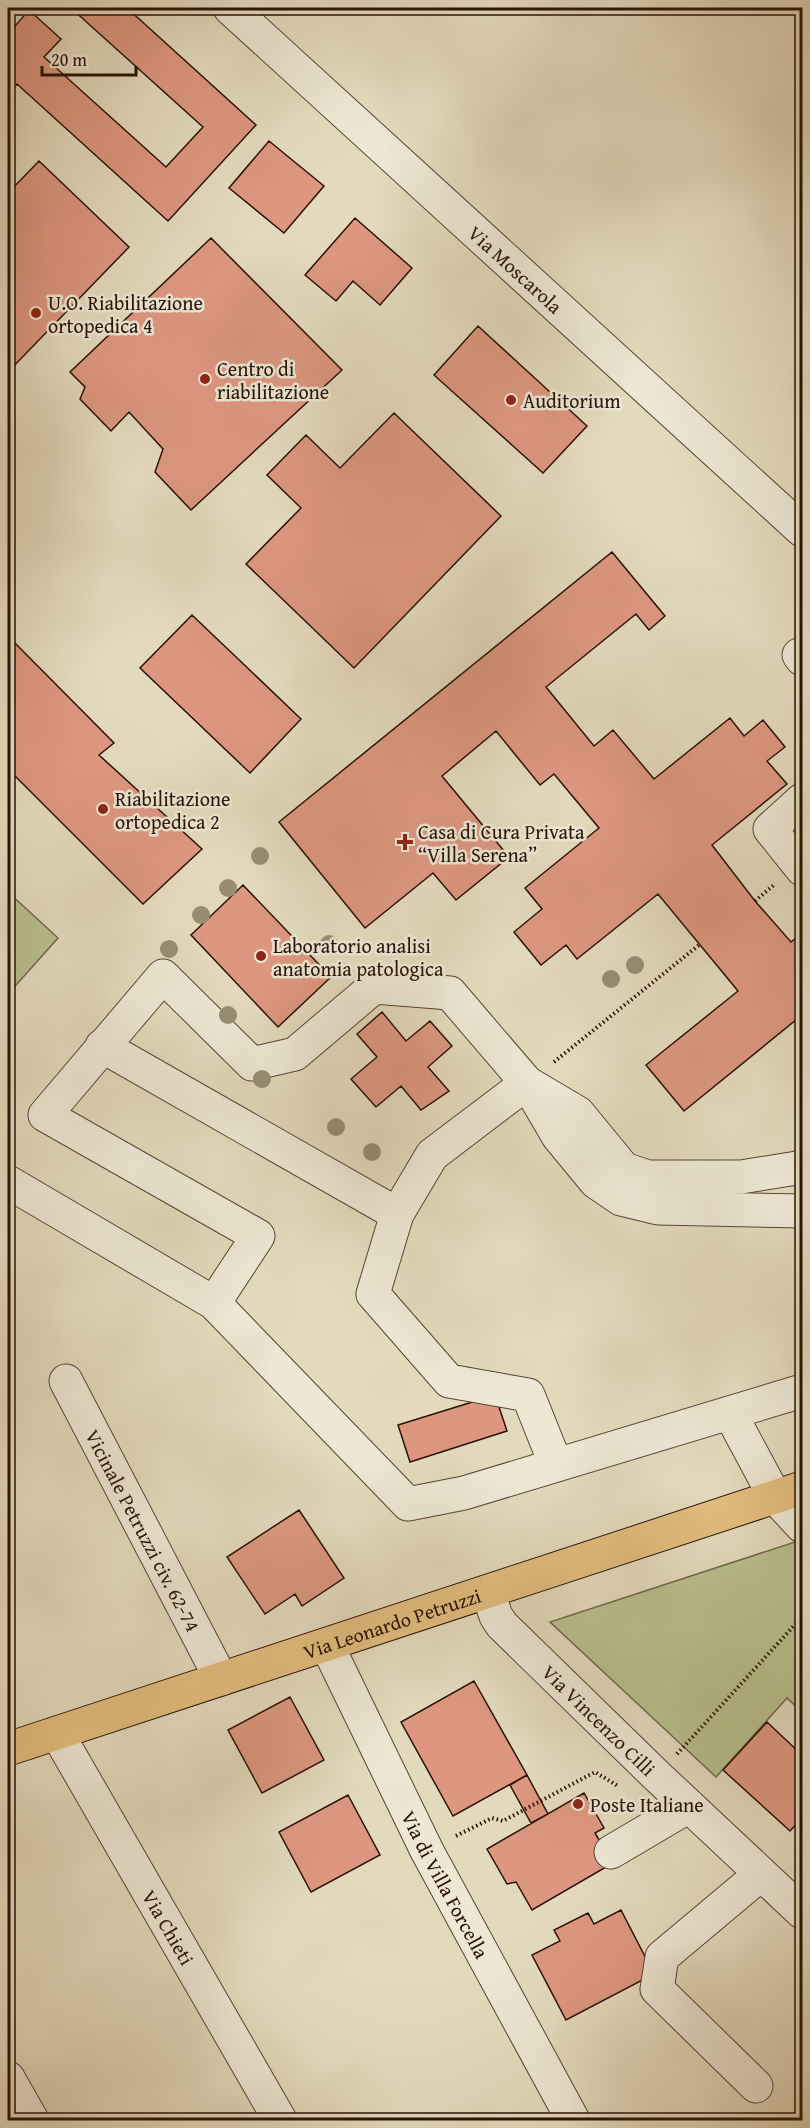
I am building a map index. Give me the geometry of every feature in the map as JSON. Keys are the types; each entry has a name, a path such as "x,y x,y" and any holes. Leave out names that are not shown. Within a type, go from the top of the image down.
{"main road":[{"name":"Via Leonardo Petruzzi","path":"8,1749 789,1493"}],"street":[{"name":"Via Moscarola","path":"230,8 802,530"},
{"path":"802,800 770,830 802,869"},
{"path":"214,1303 258,1236 45,1115 163,976 252,1064 295,1054 374,987 450,993 527,1083 558,1137 596,1182 621,1199 658,1208 802,1211"},
{"path":"102,1046 397,1214"},
{"path":"527,1083 578,1113 624,1169 648,1177 741,1177 802,1166"},
{"path":"527,1083 432,1155 397,1214 373,1294 449,1381 528,1395 556,1465"},
{"path":"8,1182 214,1303 408,1504 464,1493 802,1391"},
{"name":"Vicinale Petruzzi civ. 62-74","path":"66,1381 221,1679"},
{"path":"730,1413 789,1493 802,1526"},
{"name":"Via Vincenzo Cilli","path":"488,1593 496,1616 502,1625 657,1776 802,1912"},
{"name":"Via di Villa Forcella","path":"327,1645 427,1851 573,2121"},
{"name":"Via Chieti","path":"57,1733 280,2121"},
{"path":"611,1852 689,1806"},
{"path":"756,2086 657,1989 662,1958 762,1874"},
{"path":"8,2078 32,2121"}],"path":[{"path":"527,1083 699,945"},
{"path":"798,1018 802,1023"},
{"path":"657,1776 802,1617"},
{"path":"451,1839 492,1818 503,1821 595,1772 623,1789"}],"green space":[{"path":"8,892 58,938 8,994"},
{"path":"795,1542 802,1549 802,1712 787,1698 716,1777 550,1622"}],"building":[{"path":"71,8 127,8 256,125 168,221 17,84 8,94 8,34 29,10 61,39 44,57 166,167 203,127"},
{"path":"269,141 324,186 284,233 229,188"},
{"name":"U.O. Riabilitazione ortopedica 4","path":"39,161 129,247 8,372 8,193"},
{"path":"355,218 412,268 380,305 353,281 336,301 305,275"},
{"name":"Centro di riabilitazione","path":"211,238 342,370 191,510 155,472 163,449 129,412 111,431 80,399 85,387 70,372"},
{"name":"Auditorium","path":"478,326 587,426 543,473 434,375"},
{"path":"394,413 501,516 354,668 246,564 301,508 267,475 306,435 340,468"},
{"path":"612,552 665,616 649,630 636,614 546,687 594,746 613,730 654,779 730,718 744,736 763,720 785,747 767,761 787,784 712,845 755,901 791,942 802,933 802,1015 684,1111 646,1065 738,991 658,894 577,959 566,945 541,965 514,932 542,909 525,888 599,828 554,774 540,785 496,731 442,776 509,857 456,900 433,873 365,928 279,822"},
{"path":"192,615 301,719 250,773 140,668"},
{"name":"Riabilitazione ortopedica 2","path":"8,636 114,743 99,755 202,849 143,904 8,769"},
{"name":"Laboratorio analisi anatomia patologica","path":"243,885 331,977 278,1027 191,935"},
{"path":"382,1012 406,1041 430,1021 452,1046 428,1067 449,1091 421,1110 401,1086 376,1107 351,1079 377,1057 357,1034"},
{"path":"495,1395 507,1431 410,1462 398,1425"},
{"path":"299,1510 344,1578 302,1606 295,1594 265,1614 227,1557"},
{"path":"474,1681 527,1775 453,1816 401,1722"},
{"path":"290,1697 324,1760 262,1793 228,1730"},
{"path":"767,1722 802,1755 802,1818 790,1831 723,1770"},
{"path":"527,1775 548,1814 531,1823 510,1785"},
{"path":"584,1793 604,1828 595,1833 613,1863 532,1910 516,1882 507,1884 487,1849"},
{"path":"348,1795 380,1855 311,1892 279,1832"},
{"path":"621,1910 654,1974 566,2020 532,1955 560,1941 554,1930 588,1913 594,1924"}],"place":[{"name":"U.O. Riabilitazione ortopedica 4","path":"36,313"},
{"name":"Centro di riabilitazione","path":"205,379"},
{"name":"Auditorium","path":"511,400"},
{"name":"Riabilitazione ortopedica 2","path":"103,809"},
{"name":"Casa di Cura Privata “Villa Serena”","path":"405,842"},
{"name":"Laboratorio analisi anatomia patologica","path":"261,956"},
{"name":"Poste Italiane","path":"578,1804"}]}
